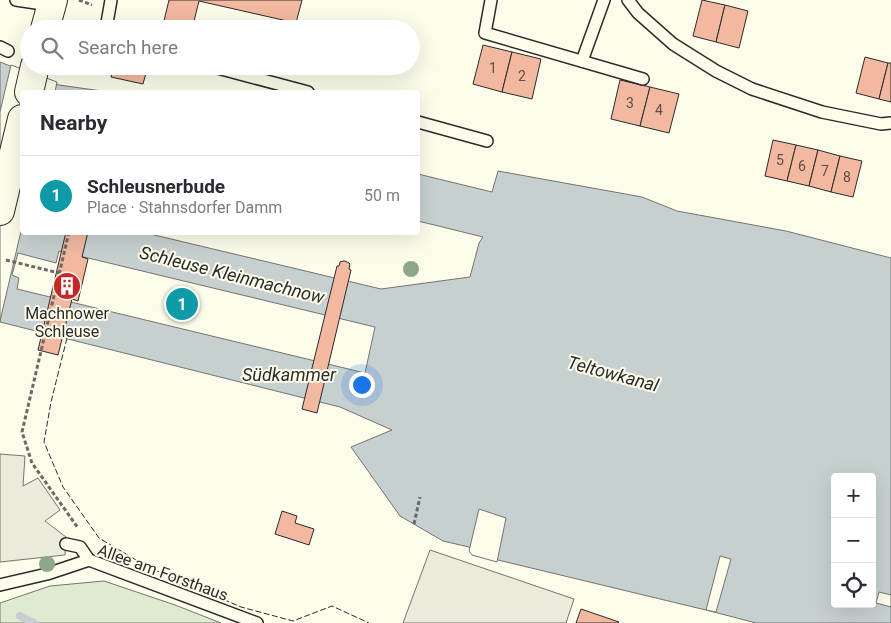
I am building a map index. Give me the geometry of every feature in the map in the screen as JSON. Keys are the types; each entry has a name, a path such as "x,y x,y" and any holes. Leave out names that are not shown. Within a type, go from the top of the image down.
{"street":[{"path":"29,90 33,75"},
{"path":"0,211 20,127"}],"lane":[{"path":"16,0 36,2 50,12"},
{"path":"107,20 111,0"},
{"path":"491,0 485,33 643,79"},
{"path":"582,61 604,0"},
{"path":"628,0 638,13 673,44 716,71 752,88 822,112 881,124 891,123"},
{"path":"244,75 300,90"},
{"path":"420,123 487,141"},
{"path":"66,544 80,547 89,560"},
{"name":"Allee am Forsthaus","path":"0,584 47,574 89,560 257,623"}],"path":[{"path":"68,235 22,432 32,463 79,530 89,560"},
{"path":"6,260 59,273"},
{"path":"414,524 420,496"}],"green space":[{"path":"104,581 221,623 0,623 0,603 50,586"}],"shaded area":[{"path":"0,454 25,456 23,486 38,478 60,510 45,521 66,537 65,555 0,562"},
{"path":"430,550 574,599 566,623 403,623"}],"water":[{"path":"0,62 20,70 20,75 33,75 59,85 95,90 20,90 20,235 154,235 381,289 470,277 479,243 483,237 420,221 420,174 492,192 498,171 642,197 677,211 786,231 891,258 891,623 756,623 498,560 473,552 469,547 443,541 400,516 351,447 392,430 340,407 0,322","holes":["59,251 375,327 365,373 17,289 19,278 12,275 18,253 56,263"]}],"pier":[{"path":"11,65 20,68 20,75 38,75 57,82 55,90 20,90 20,235 0,321 0,112"},
{"path":"479,509 506,518 497,562 472,555 469,551"},
{"path":"720,556 731,559 716,612 706,610"},
{"path":"879,592 891,595 891,607 876,603"}],"building":[{"path":"169,0 302,0 297,20 283,20 199,1 194,20 164,20"},
{"path":"702,0 725,5 716,42 693,36"},
{"path":"725,5 748,11 739,48 716,42"},
{"path":"483,45 512,52 502,92 473,84"},
{"path":"512,52 541,59 532,99 502,92"},
{"path":"865,57 888,63 879,99 856,93"},
{"path":"888,63 891,63 891,102 879,99"},
{"path":"112,75 146,75 143,84 111,77"},
{"path":"620,80 650,87 640,126 611,119"},
{"path":"650,87 679,94 669,133 640,126"},
{"path":"773,140 796,145 787,181 765,176"},
{"path":"796,145 818,150 809,186 787,181"},
{"path":"818,150 840,156 831,192 809,186"},
{"path":"840,156 862,161 853,197 831,192"},
{"name":"Machnower Schleuse","path":"65,235 87,235 82,257 88,259 78,301 72,299 58,355 38,350"},
{"path":"343,261 350,264 349,269 351,270 317,413 302,409 337,266"},
{"path":"174,292 196,299 197,305 193,313 187,316 169,310 167,300"},
{"path":"282,511 297,516 295,523 314,529 309,545 275,534"},
{"path":"581,609 619,622 576,623"}],"waterway":[{"path":"20,616 34,623"}],"fence":[{"path":"67,338 51,402 44,442 63,487 99,538 148,567 241,607 293,621 332,606 369,623"}],"place":[{"name":"Machnower Schleuse","path":"67,286"},
{"name":"Schleusnerbude","path":"182,304"}],"water label":[{"name":"Schleuse Kleinmachnow","path":"232,275"},
{"name":"Teltowkanal","path":"613,374"},
{"name":"Südkammer","path":"289,375"}]}
